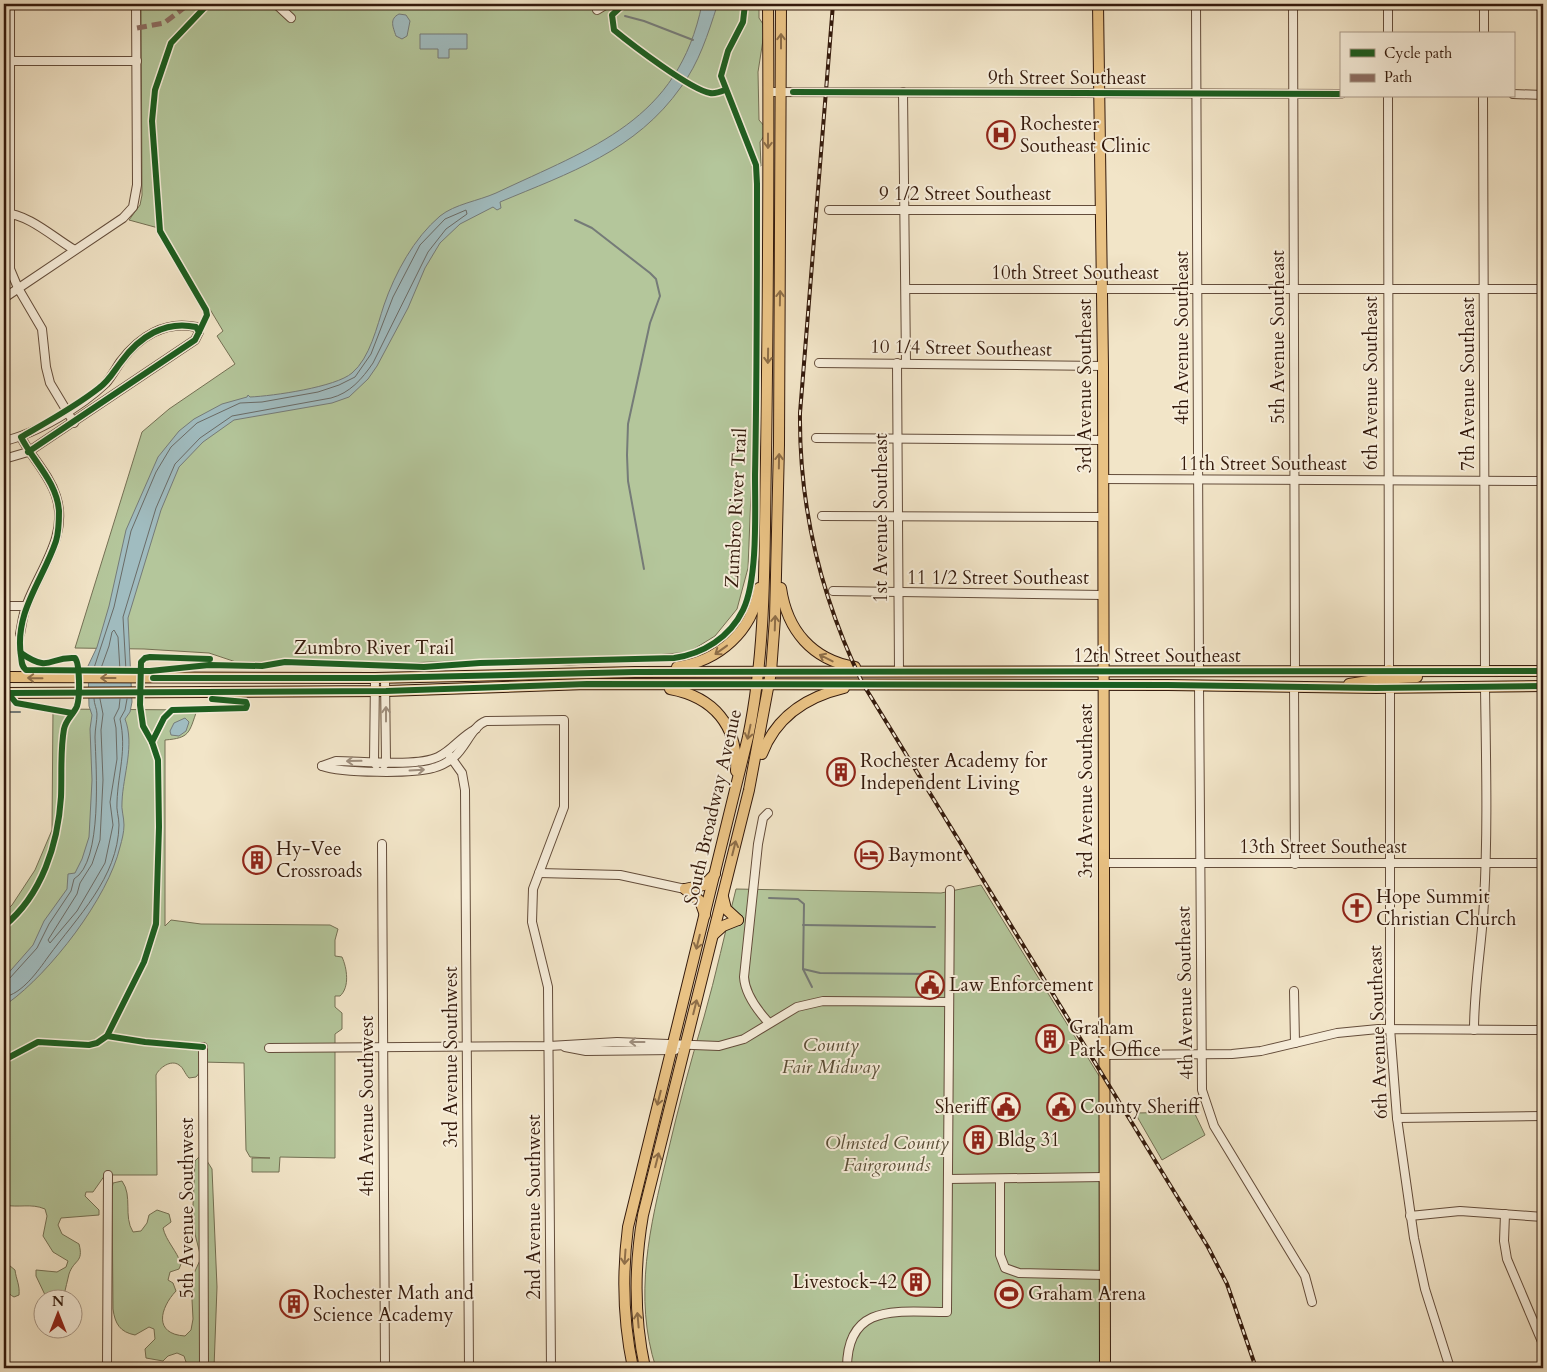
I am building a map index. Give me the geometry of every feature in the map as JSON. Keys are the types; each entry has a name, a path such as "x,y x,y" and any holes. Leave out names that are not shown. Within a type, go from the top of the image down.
{"main road":[{"name":"South Broadway Avenue","path":"633,1368 624,1314 626,1242 633,1205 748,738 758,684 764,527 769,92 768,4"},
{"name":"South Broadway Avenue","path":"645,1368 637,1313 637,1251 645,1208 749,790 772,672 777,554 781,4"},
{"name":"3rd Avenue Southeast","path":"1098,4 1103,366 1105,1368"},
{"path":"4,677 380,678 635,672 678,667 704,661 721,651 737,636 751,615 757,598 764,527"},
{"path":"777,554 784,606 800,639 818,654 835,663 894,672"},
{"path":"1338,688 1354,682 1382,679 1388,675 1389,670"},
{"path":"1390,688 1390,683 1398,678 1433,675 1442,670"},
{"name":"12th Street Southeast","path":"635,672 1543,671"},
{"path":"4,693 380,691 636,684 686,692 705,701 715,710 728,727 735,747 735,792"},
{"name":"12th Street Southeast","path":"636,684 1199,685 1338,688 1543,686"},
{"path":"749,790 766,742 783,718 797,707 817,696 861,685"},
{"path":"685,889 704,885 715,874"},
{"path":"685,889 700,901 705,915"},
{"path":"712,936 727,924 738,920 726,909 722,895"}],"street":[{"path":"10,4 7,61 7,214 10,269 18,288 42,329 47,374 54,391 74,423"},
{"path":"4,298 73,249 123,218 133,207 137,185 136,4"},
{"path":"276,4 291,18"},
{"path":"597,10 607,4"},
{"name":"4th Avenue Southeast","path":"1196,4 1199,671"},
{"name":"5th Avenue Southeast","path":"1293,4 1294,671"},
{"path":"1388,4 1388,32"},
{"path":"1484,4 1484,32"},
{"path":"7,61 137,61"},
{"name":"9th Street Southeast","path":"769,92 1340,94"},
{"name":"1st Avenue Southeast","path":"894,672 898,593 897,438 906,289 903,92"},
{"path":"1514,94 1543,95"},
{"name":"6th Avenue Southeast","path":"1388,98 1389,670"},
{"name":"7th Avenue Southeast","path":"1483,98 1485,671"},
{"name":"9 1/2 Street Southeast","path":"829,210 1101,210"},
{"path":"7,214 30,222 73,249"},
{"name":"10th Street Southeast","path":"906,289 1543,289"},
{"path":"4,441 21,437 66,411 106,383 128,352 152,332 174,326 196,327 199,332 195,340 141,374 74,423 28,452 4,459"},
{"name":"10 1/4 Street Southeast","path":"819,363 1103,366"},
{"path":"20,634 26,606 50,556 56,540 59,521 56,494 28,452 21,437"},
{"path":"816,438 1103,440"},
{"name":"11th Street Southeast","path":"1103,480 1543,481"},
{"path":"822,516 1103,517"},
{"name":"11 1/2 Street Southeast","path":"832,591 1103,595"},
{"path":"4,606 26,606"},
{"path":"380,678 386,761 380,771"},
{"name":"4th Avenue Southeast","path":"1199,685 1202,1090 1211,1120 1305,1276 1312,1302"},
{"path":"1294,686 1295,864"},
{"name":"6th Avenue Southeast","path":"1390,688 1390,1028 1397,1118 1410,1216 1425,1289 1450,1368"},
{"path":"1474,1030 1474,996 1482,924 1485,863 1485,688"},
{"path":"380,691 374,761 380,771"},
{"name":"2nd Avenue Southwest","path":"476,729 486,721 564,720 564,807 533,889 532,922 548,987 550,1368"},
{"path":"476,729 466,744 452,759 429,769 338,770 322,766 336,761 426,760 447,752 463,736 476,729"},
{"name":"3rd Avenue Southwest","path":"447,752 462,773 465,784 469,1368"},
{"path":"768,813 763,818 758,844 744,983 753,1001 768,1023"},
{"name":"4th Avenue Southwest","path":"382,844 385,1368"},
{"name":"13th Street Southeast","path":"1104,863 1543,863"},
{"path":"539,873 620,874 685,889"},
{"path":"847,1368 847,1355 851,1338 859,1327 871,1318 889,1313 947,1312 950,890"},
{"path":"738,920 750,923"},
{"path":"1294,991 1295,1043"},
{"path":"269,1048 558,1046 594,1042 672,1047 713,1046 744,1039 797,1007 823,1001 949,1002"},
{"path":"1105,1055 1248,1053 1337,1033 1390,1028 1543,1030"},
{"name":"5th Avenue Southwest","path":"203,1047 204,1368"},
{"path":"1397,1118 1543,1116"},
{"path":"107,1368 108,1174"},
{"path":"948,1179 1104,1176"},
{"path":"1000,1179 1000,1255 1006,1268 1019,1273 1105,1275"},
{"path":"1410,1216 1460,1211 1543,1217"},
{"path":"1505,1214 1504,1241 1506,1259 1543,1344"}],"green space":[{"path":"141,4 759,4 759,18 765,27 758,72 759,120 765,127 764,136 760,142 761,166 752,166 754,184 752,468 748,568 737,609 715,636 689,652 656,655 653,659 635,662 569,665 547,664 519,658 409,663 283,659 264,662 236,662 209,653 144,649 75,648 142,432 169,409 235,364 217,336 223,331 162,229 129,220 140,205 142,195"},
{"path":"53,709 197,710 190,729 184,736 165,740 165,926 171,920 201,924 330,925 338,929 335,940 335,956 342,957 347,977 343,992 340,996 335,996 335,1007 342,1013 342,1029 335,1034 335,1158 280,1157 279,1172 252,1172 252,1158 270,1158 250,1157 246,1150 244,1063 201,1062 201,1071 196,1077 189,1078 182,1067 176,1063 166,1065 156,1075 157,1175 105,1175 93,1192 86,1192 85,1196 99,1210 99,1215 61,1218 58,1225 62,1234 79,1244 80,1250 79,1258 69,1274 65,1290 43,1290 36,1276 36,1270 57,1272 66,1267 68,1261 53,1252 43,1236 47,1216 45,1209 35,1206 4,1205 4,913 12,905 35,870 52,830"},
{"name":"Olmsted County Fairgrounds","path":"981,885 1101,1079 1101,1368 656,1368 649,1341 646,1315 646,1262 650,1235 675,1121 713,985 736,889 941,893"},
{"path":"1194,1112 1205,1135 1162,1160 1135,1113"},
{"path":"200,1156 207,1161 212,1169 217,1287 214,1368 188,1368 184,1356 177,1353 168,1356 163,1361 146,1358 145,1349 155,1339 154,1329 149,1327 135,1335 126,1332 117,1323 113,1309 112,1189 113,1183 122,1181 127,1193 130,1226 133,1232 141,1231 147,1223 149,1215 157,1210 169,1214 171,1222 163,1228 181,1264 179,1269 170,1272 168,1280 173,1283 176,1291 166,1305 162,1319 168,1331 175,1334 185,1336 191,1330 193,1319 191,1280 201,1258 195,1234 193,1205 195,1161"},
{"path":"4,1261 15,1270 19,1295 14,1297 5,1286 3,1276"}],"water":[{"path":"702,4 722,4 717,6 693,68 681,87 663,109 643,128 600,158 500,202 501,208 497,210 493,207 460,224 440,243 425,268 408,308 377,366 368,379 349,397 332,403 234,420 203,442 179,467 161,510 128,618 132,702 130,712 125,719 128,729 129,750 123,792 124,830 121,844 103,889 75,933 42,973 8,1003 4,1002 4,978 33,945 44,921 67,889 68,874 75,873 89,837 92,780 90,729 92,715 89,706 88,666 97,647 109,606 126,530 158,457 179,431 194,419 222,404 247,397 248,395 250,397 273,395 304,390 333,383 352,373 364,359 376,332 388,293 406,257 431,225 440,216 453,208 496,193 566,161 626,125 652,103 673,76 690,44"},
{"path":"399,14 406,15 410,21 407,36 402,39 396,36 393,23 394,18"},
{"path":"420,34 467,34 467,49 449,49 449,58 438,58 438,49 420,49"},
{"path":"185,718 189,722 186,731 179,736 171,735 170,731 174,723"}],"waterway":[{"path":"625,16 644,21 693,40"},
{"path":"575,220 592,228 650,273 656,279 660,296 650,323 628,424 628,481 644,569"},
{"path":"4,712 20,712"},
{"path":"769,898 798,899 804,904 803,969 812,987"},
{"path":"803,925 935,927"},
{"path":"803,969 820,973 935,974"}],"railway":[{"path":"833,4 800,413 801,448 808,518 824,586 848,652 863,684 1208,1247 1227,1284 1256,1368"}],"marked path":[{"path":"137,28 164,23 189,4"}],"cycle path":[{"path":"199,332 207,315 206,310 160,231 152,121 155,90 171,43 208,4"},
{"path":"624,4 612,15 614,30 661,66 689,84 710,93 725,90"},
{"name":"Zumbro River Trail","path":"28,452 195,340 199,332 196,327 185,325 163,328 144,338 128,353 103,385 71,408 21,437 26,446 32,455 44,472 49,481 54,491 59,511 56,541 31,597 22,625 20,640 21,656 22,665 26,670 150,671 209,665 262,666 285,662 424,667 480,663 674,658 695,653 714,643 731,628 743,610 751,581 755,544 756,165 721,76 728,51 743,22 745,4"},
{"path":"793,92 1340,94"},
{"path":"4,926 29,899 46,868 52,850 61,797 64,729 66,722 77,706 79,696 79,673 75,658 44,663 31,659 21,653"},
{"path":"4,1060 38,1042 89,1045 97,1043 107,1036 144,962 156,924 159,827 158,760 152,742 143,726 140,705 141,662 145,658 150,657 210,659"},
{"path":"153,678 375,678 635,672 1543,671"},
{"path":"4,693 386,691 587,684 1168,685 1376,688 1543,686"},
{"path":"12,698 16,703 72,713"},
{"path":"152,742 164,718 172,710 246,708 247,705 246,702 212,699"},
{"path":"107,1036 145,1042 203,1047"}],"place":[{"name":"Rochester Southeast Clinic","path":"1001,135"},
{"name":"Rochester Academy for Independent Living","path":"841,772"},
{"name":"Baymont","path":"869,855"},
{"name":"Hy-Vee Crossroads","path":"257,860"},
{"name":"Hope Summit Christian Church","path":"1357,908"},
{"name":"Law Enforcement","path":"930,985"},
{"name":"Graham Park Office","path":"1050,1039"},
{"name":"Sheriff","path":"1006,1107"},
{"name":"County Sheriff","path":"1061,1107"},
{"name":"Bldg 31","path":"978,1140"},
{"name":"Livestock-42","path":"916,1282"},
{"name":"Graham Arena","path":"1009,1294"},
{"name":"Rochester Math and Science Academy","path":"294,1304"}],"park label":[{"name":"County Fair Midway","path":"831,1056"}]}
